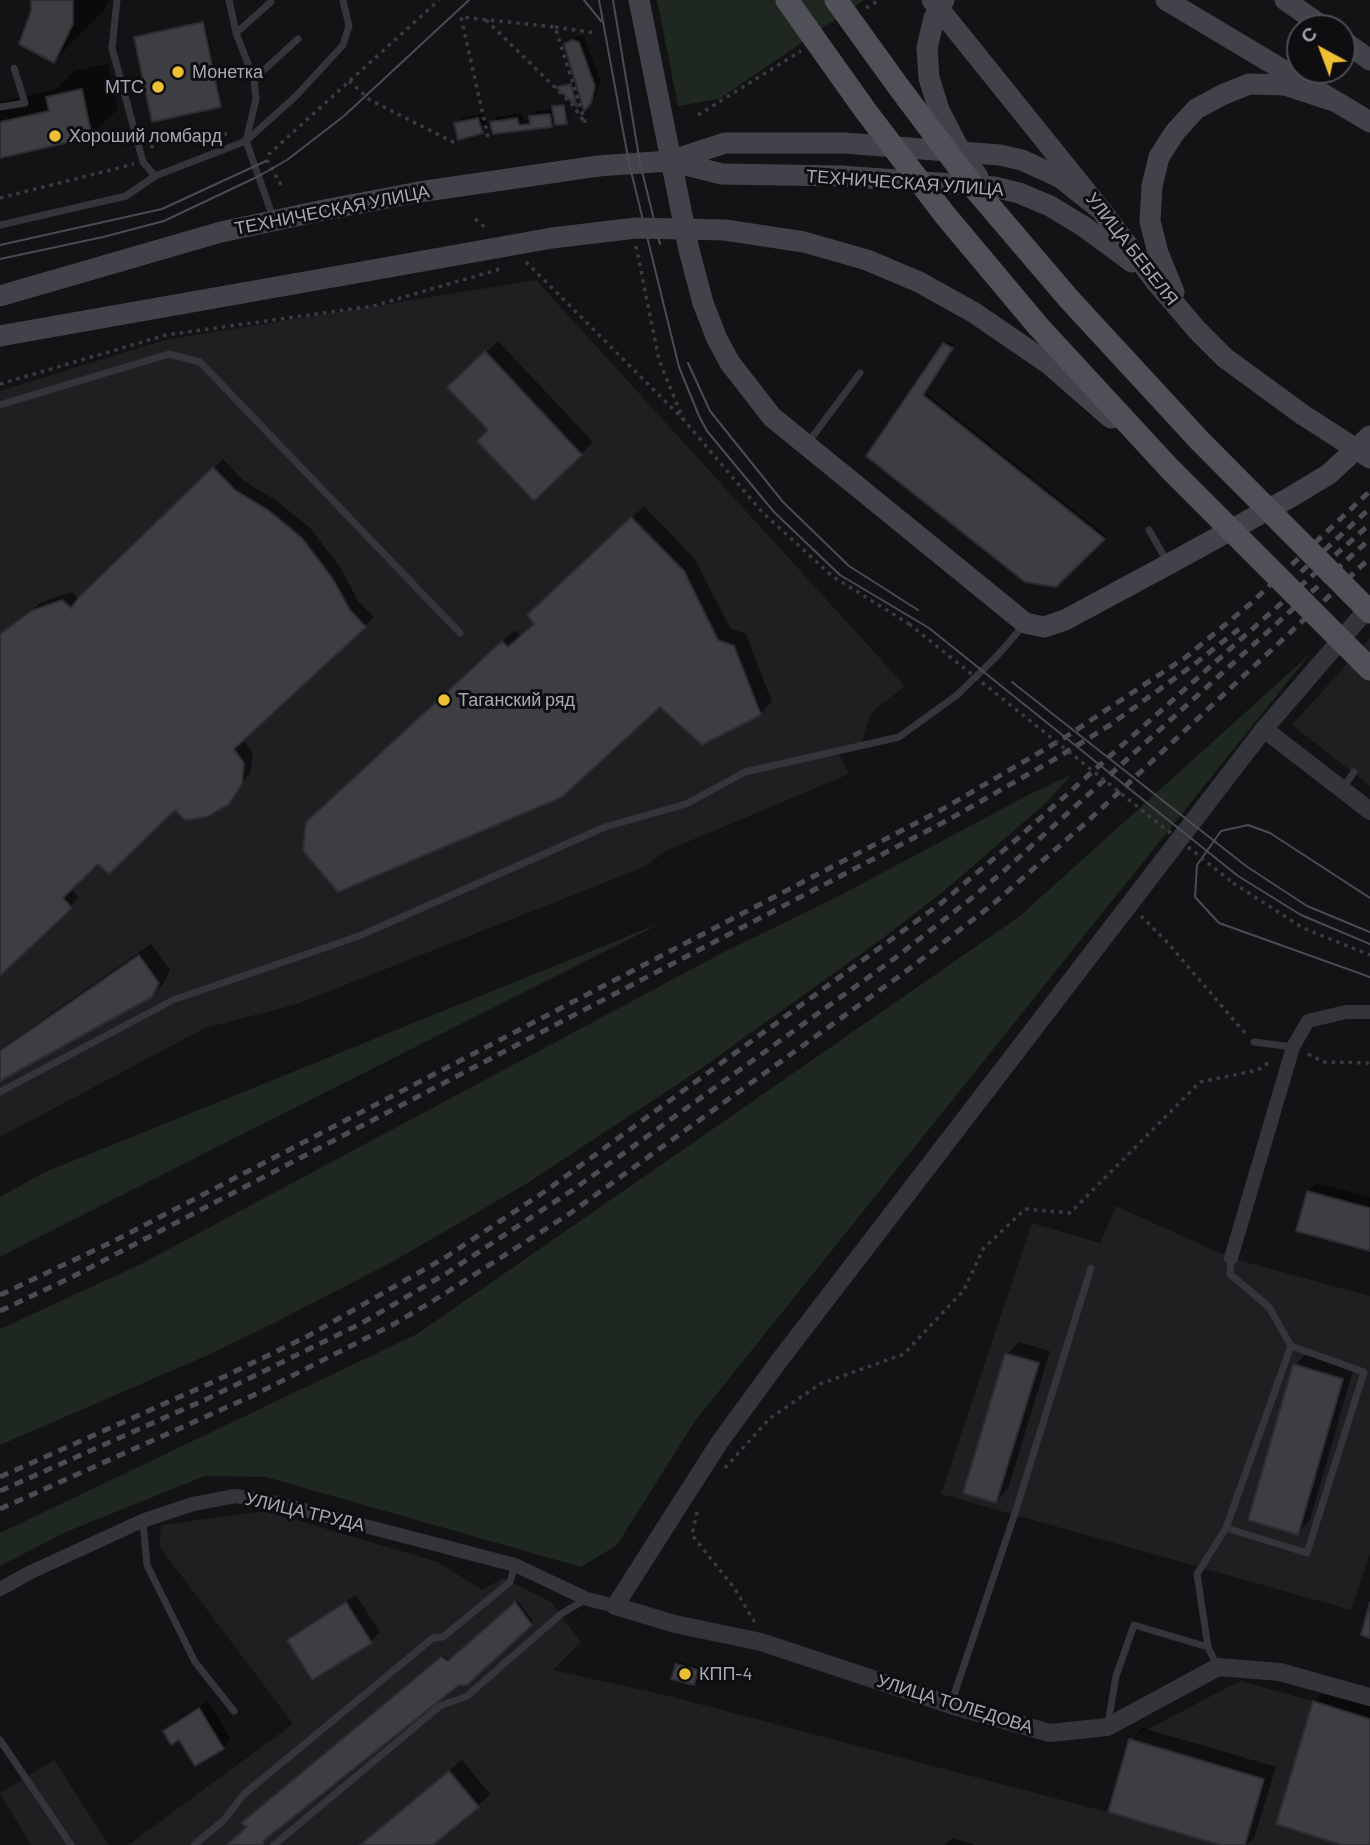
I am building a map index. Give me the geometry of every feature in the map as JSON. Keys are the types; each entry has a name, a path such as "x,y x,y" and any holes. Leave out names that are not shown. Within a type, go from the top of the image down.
{"main road":[{"path":"639,0 688,250 717,340 751,393 772,417 1026,623 1044,627 1065,620 1169,564 1329,474 1370,436"},
{"path":"787,0 865,110 945,215 1038,326 1170,469 1370,669"},
{"path":"836,0 976,190 1069,299 1200,441 1370,612"},
{"name":"УЛИЦА БЕБЕЛЯ","path":"932,0 1197,330 1225,358 1303,415 1370,458"},
{"path":"944,0 934,18 927,48 929,78 939,110 956,143 1017,238"},
{"path":"1166,0 1370,122"},
{"path":"1285,0 1305,14"},
{"path":"1197,330 1172,289 1158,253 1150,221 1152,186 1159,157 1175,132 1196,110 1249,84 1285,85 1337,102"},
{"name":"ТЕХНИЧЕСКАЯ УЛИЦА","path":"0,296 222,232 274,220 419,192 598,166 670,161 725,143 844,143 1000,155 1022,160 1061,178 1101,210"},
{"name":"ТЕХНИЧЕСКАЯ УЛИЦА","path":"670,161 722,174 855,177 994,187 1019,193 1050,206 1083,226 1156,282"},
{"path":"0,336 552,238 636,228 725,230 804,242 867,260 919,282 973,312 1049,364 1170,469"}],"street":[{"path":"615,1606 719,1443 756,1391 1264,729 1370,606"},
{"path":"1264,729 1370,811"},
{"path":"1231,1258 1293,1046 1308,1021 1346,1012 1370,1012"},
{"name":"УЛИЦА ТРУДА","path":"0,1589 142,1521 193,1504 235,1496 273,1502 515,1565 587,1599 615,1606"},
{"name":"УЛИЦА ТОЛЕДОВА","path":"615,1606 676,1624 761,1642 951,1705 1050,1733 1107,1727 1218,1667"},
{"path":"1218,1667 1280,1672 1370,1698"}],"lane":[{"path":"117,0 112,48 143,162 155,176"},
{"path":"229,0 236,33 254,79 256,99 246,141 274,220"},
{"path":"0,225 126,197 155,176 246,141 296,96 344,45 349,26 343,0"},
{"path":"236,33 271,2"},
{"path":"254,79 298,39"},
{"path":"0,107 25,103 14,68"},
{"path":"0,405 169,354 200,362 460,633"},
{"path":"806,445 860,373"},
{"path":"1149,530 1169,564"},
{"path":"0,1092 173,1000 359,936 605,827 685,804 745,772 900,737 957,695 998,656 1026,623"},
{"path":"1342,788 1354,772"},
{"path":"1254,1042 1293,1046"},
{"path":"1226,1528 1307,1553 1364,1372 1291,1346 1269,1307 1230,1274 1231,1258"},
{"path":"951,1705 1016,1510 1091,1268"},
{"path":"1218,1667 1208,1647 1197,1574 1226,1528 1291,1346"},
{"path":"142,1521 147,1565 195,1662 234,1712"},
{"path":"194,1845 224,1820 243,1794 433,1638 443,1637 510,1582 515,1565"},
{"path":"274,1845 440,1706 467,1696 561,1614 587,1599"},
{"path":"1107,1727 1116,1676 1134,1625 1208,1647"},
{"path":"0,1741 71,1845"}],"path":[{"path":"281,185 267,160 269,153 439,0"},
{"path":"488,137 461,17 596,33"},
{"path":"485,19 571,103 586,125 555,27"},
{"path":"698,115 793,56"},
{"path":"349,81 370,100 457,144"},
{"path":"0,198 143,162 155,143 195,135 230,134 246,141"},
{"path":"635,243 659,360 683,419"},
{"path":"526,261 683,419 762,512 832,576 909,624 1233,883 1303,928 1370,955"},
{"path":"0,384 166,335 373,306"},
{"path":"1128,904 1167,942 1254,1042"},
{"path":"718,1476 769,1419 820,1384 904,1354 964,1290 983,1249 1025,1209 1070,1213 1200,1082 1258,1070 1293,1046 1324,1062 1370,1063"},
{"path":"698,1508 692,1535 735,1589 754,1622 761,1642"}],"shaded area":[{"path":"657,0 864,0 719,99 678,106"},
{"name":"Таганский ряд","path":"536,280 905,686 871,713 862,742 837,751 849,774 666,851 644,867 297,1004 205,1028 0,1137 0,391 165,340"},
{"path":"1370,638 1370,786 1292,725"},
{"path":"1310,654 695,1421 617,1545 581,1567 266,1477 205,1476 66,1532 0,1566 0,1533 417,1334 1020,916"},
{"path":"1071,775 1047,802 944,891 883,938 699,1070 526,1184 394,1261 272,1324 208,1355 0,1445 0,1329 141,1264 722,953 835,898"},
{"path":"663,922 0,1257 0,1197 43,1173"},
{"path":"1116,1206 1231,1258 1370,1296 1370,1554 1351,1610 941,1494 1032,1223 1100,1243"},
{"path":"266,1511 438,1562 482,1590 503,1578 551,1602 581,1642 553,1670 669,1696 1107,1812 1129,1739 1240,1681 1313,1701 1370,1719 1370,1845 128,1845 293,1724 159,1546 161,1525"},
{"path":"54,1760 109,1845 31,1845 0,1793"}],"building":[{"path":"31,0 73,0 73,24 54,63 19,44 31,11"},
{"name":"Монетка","path":"203,22 221,107 152,122 134,37"},
{"path":"572,40 579,42 595,86 591,103 584,111 564,44"},
{"path":"571,84 577,107 556,87"},
{"path":"82,89 92,137 0,158 0,122 49,111 46,97"},
{"path":"564,105 567,124 555,125 552,106"},
{"path":"550,114 552,127 493,134 490,122 517,118 519,125 530,124 529,116"},
{"path":"478,118 483,133 458,140 454,123"},
{"path":"943,343 953,348 923,395 1105,539 1056,587 1025,582 866,456"},
{"path":"485,351 582,455 534,501 477,441 488,430 447,387"},
{"path":"213,467 235,490 268,510 302,538 333,579 350,610 366,627 234,749 244,763 242,784 229,804 207,817 185,820 175,810 109,874 98,864 63,898 72,908 0,976 0,634 31,611 62,600 71,608 79,597"},
{"path":"631,517 684,571 718,640 734,646 761,715 702,745 660,707 562,797 338,892 303,851 306,822 502,641 508,647 534,624 527,615"},
{"path":"139,955 159,983 152,997 0,1081 0,1051"},
{"path":"1307,1191 1370,1208 1370,1251 1296,1231"},
{"path":"1005,1353 1039,1363 996,1503 963,1493"},
{"path":"1293,1364 1343,1379 1298,1535 1248,1520"},
{"path":"346,1602 372,1643 312,1680 287,1640"},
{"path":"515,1602 532,1625 467,1685 459,1685 263,1841 264,1845 227,1845 247,1827 241,1823 441,1657 448,1661"},
{"path":"1370,1602 1370,1638 1361,1635"},
{"name":"КПП-4","path":"676,1664 698,1670 694,1685 671,1679"},
{"path":"1313,1701 1370,1719 1370,1845 1342,1845 1276,1824"},
{"path":"199,1708 224,1749 195,1766 179,1740 171,1745 163,1731"},
{"path":"1129,1739 1264,1779 1245,1845 1220,1845 1108,1812"},
{"path":"449,1771 479,1807 433,1845 360,1845"}],"tram line":[{"path":"0,259 164,221 259,176 287,160 344,116 469,0"},
{"path":"584,0 601,21"},
{"path":"599,0 629,163 679,367 707,431 774,512 840,575 929,628 1238,876 1301,915 1370,944"},
{"path":"613,0 640,163 660,244"},
{"path":"0,245 162,209 266,161"},
{"path":"688,363 710,411 783,502 849,566 918,610"},
{"path":"1012,682 1246,866 1307,906 1370,932"},
{"path":"1370,898 1270,833 1248,825 1221,831 1197,865 1195,897 1219,923 1370,977"}],"railway":[{"path":"0,1295 114,1241 943,809 1064,738 1186,657 1249,605 1370,491"},
{"path":"1301,572 1370,508"},
{"path":"0,1477 213,1382 308,1336 446,1257 544,1192 940,904 1017,839 1370,524"},
{"path":"0,1491 211,1397 362,1323 447,1273 574,1189 895,958 973,897 1370,539"},
{"path":"0,1509 254,1395 394,1324 569,1214 905,972 992,905 1089,820 1370,558"},
{"path":"0,1311 72,1277 948,820 1110,725 1239,629"}],"place":[{"name":"Монетка","path":"178,72"},
{"name":"МТС","path":"158,87"},
{"name":"Хороший ломбард","path":"55,136"},
{"name":"Таганский ряд","path":"444,700"},
{"name":"КПП-4","path":"685,1674"}]}
